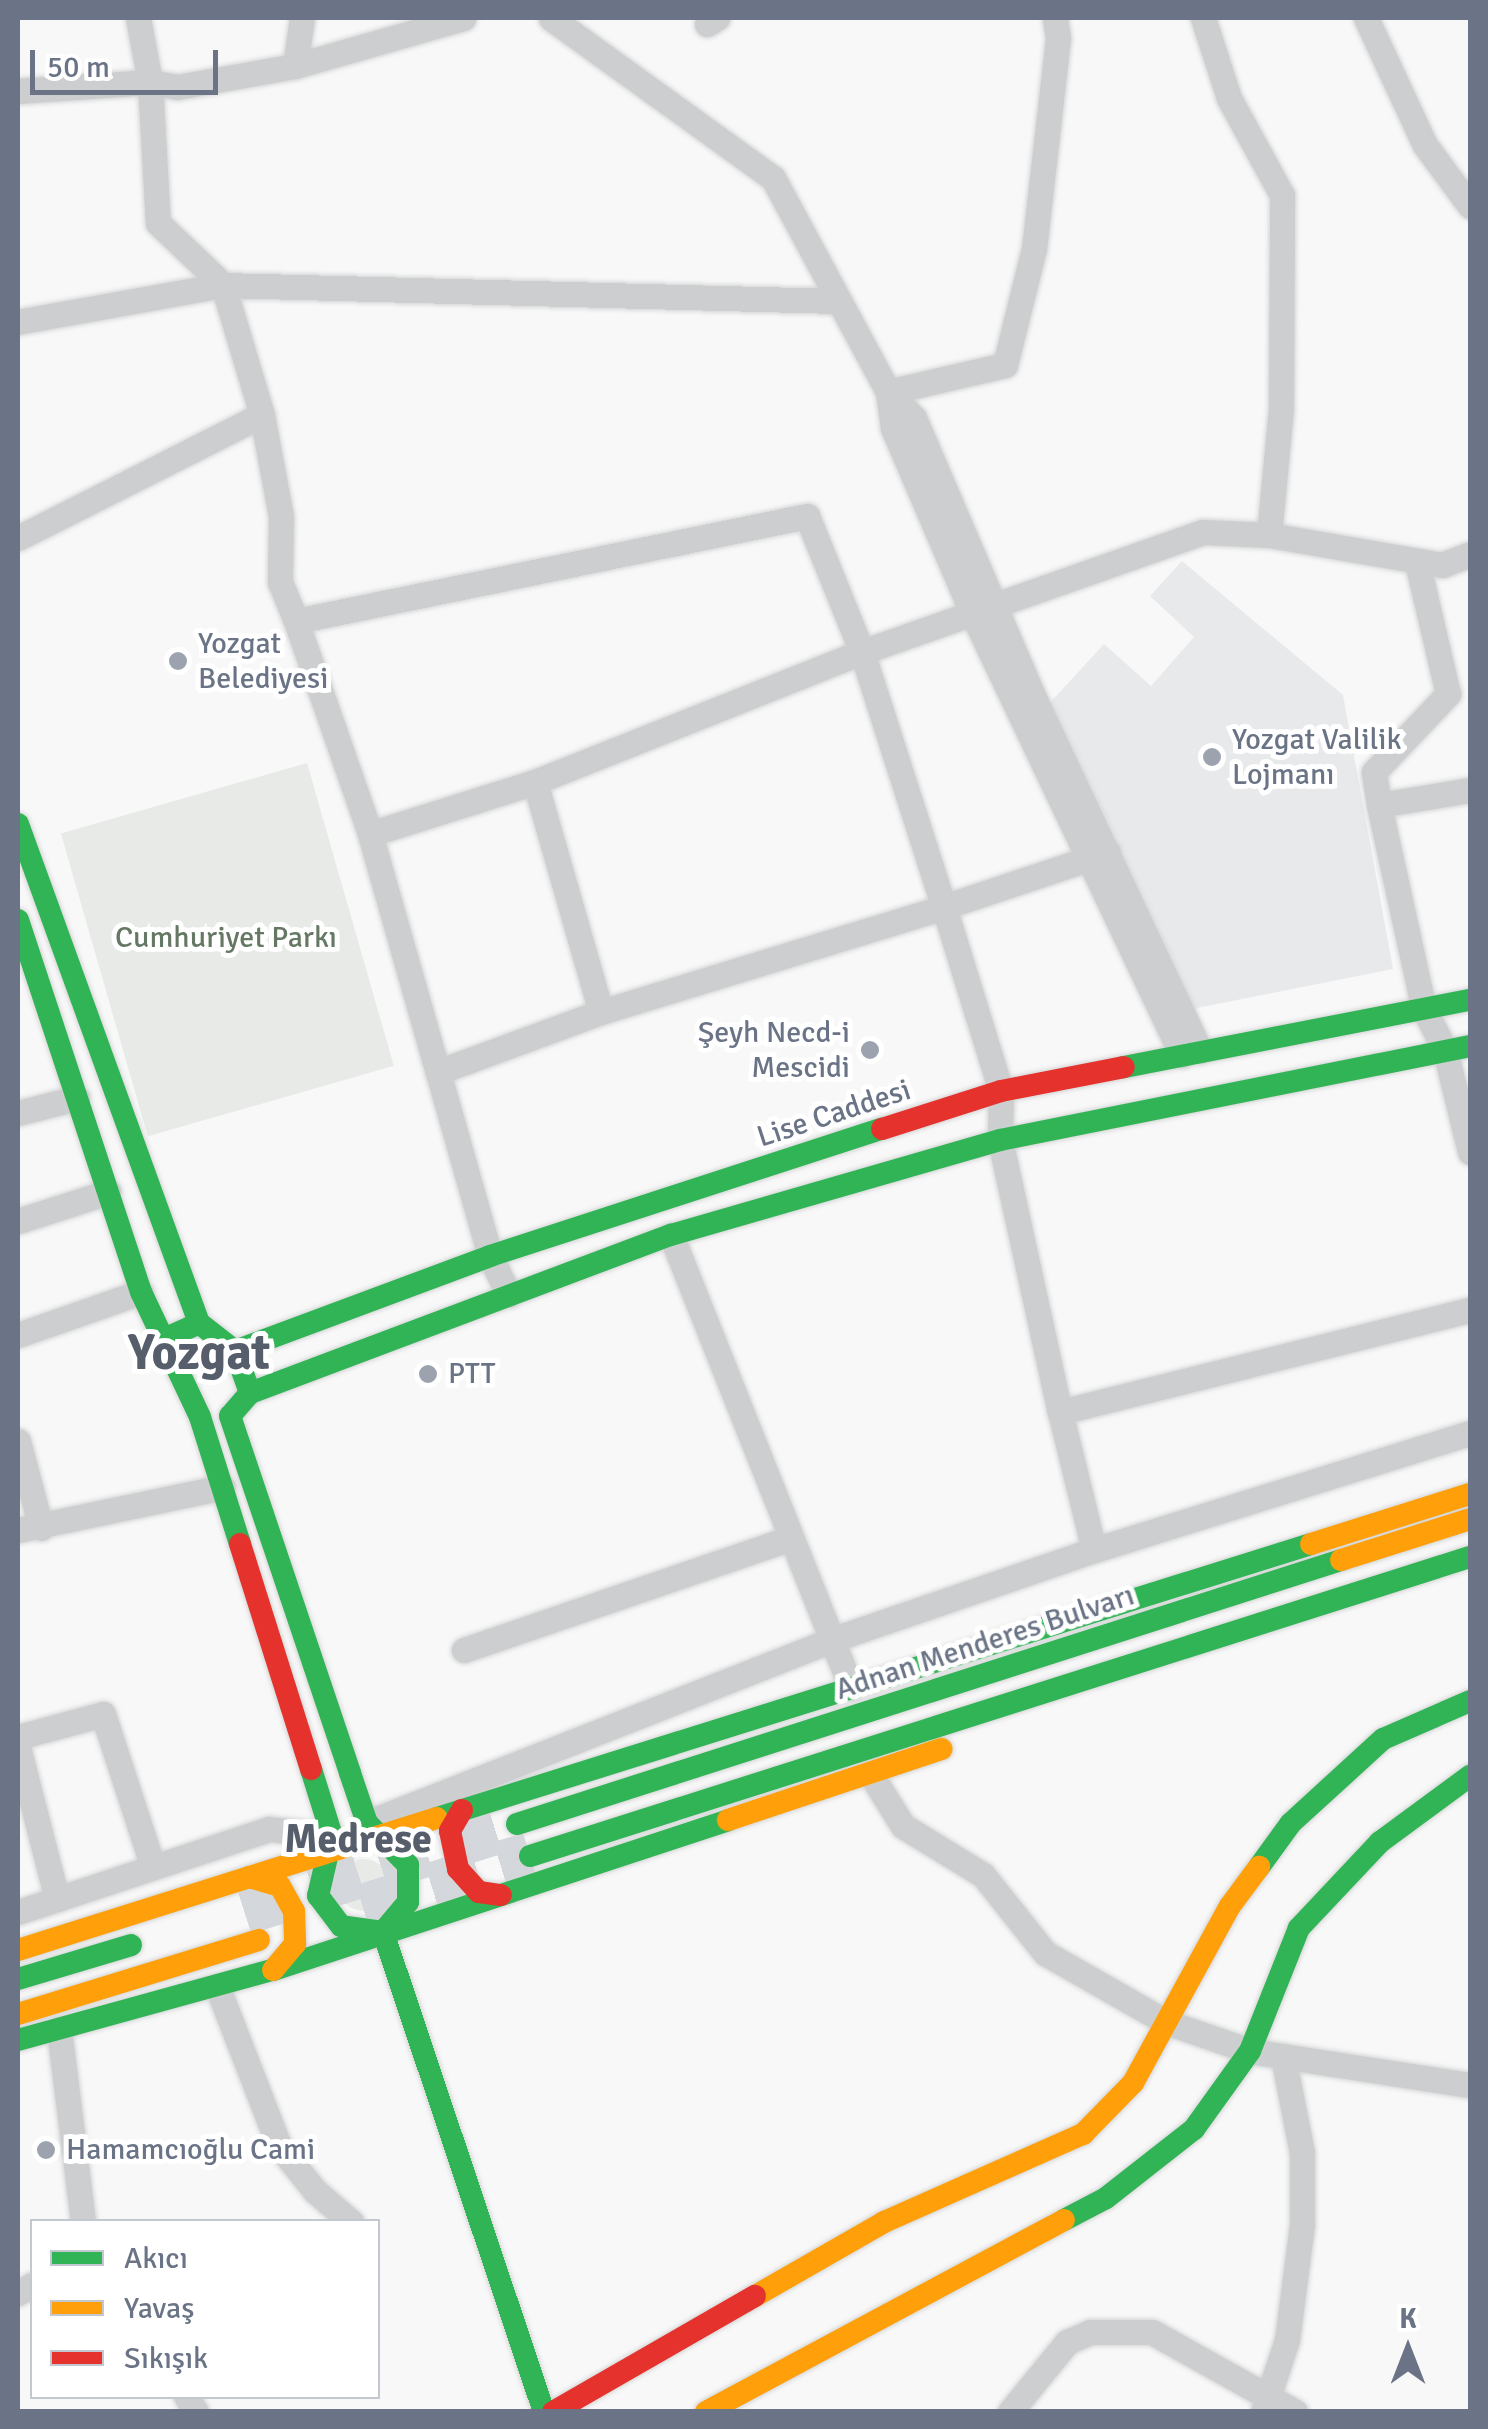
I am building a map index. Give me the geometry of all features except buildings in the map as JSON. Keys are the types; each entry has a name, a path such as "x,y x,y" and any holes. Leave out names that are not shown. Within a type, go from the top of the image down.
{"main road":[{"path":"18,824 199,1323 235,1350 250,1393"},
{"path":"18,920 22,946 141,1292 200,1417 223,1487 330,1844 318,1874 327,1914 341,1926 382,1932"},
{"name":"Lise Caddesi","path":"235,1350 490,1256 1001,1091 1470,1000"},
{"path":"200,1417 230,1416 250,1393 671,1235 1000,1140 1458,1048"},
{"path":"166,1338 199,1323"},
{"path":"230,1416 373,1831 408,1866 412,1881 408,1902 382,1932"},
{"path":"18,1950 248,1878 330,1844 462,1810 1470,1494"},
{"name":"Adnan Menderes Bulvarı","path":"518,1824 1470,1519"},
{"path":"530,1856 1470,1558"},
{"path":"18,2040 273,1970 1470,1574"},
{"path":"553,2412 884,2222 1083,2134 1133,2082 1230,1906 1291,1823 1383,1739 1470,1700"},
{"path":"706,2412 1106,2198 1194,2129 1250,2051 1299,1928 1380,1842 1470,1776"},
{"path":"462,1810 450,1831 458,1869 479,1892 501,1896"},
{"path":"248,1878 280,1886 294,1911 295,1944 273,1970"},
{"path":"382,1932 544,2412"},
{"path":"18,1979 150,1940"},
{"path":"18,2014 259,1940"}],"street":[{"path":"138,18 150,82 158,223 222,284 262,415 281,517 280,582 370,834 490,1256 509,1295"},
{"path":"295,66 302,18"},
{"path":"18,91 150,82 178,87 295,66 463,18"},
{"path":"551,18 774,178 888,392 892,428 984,613 1191,1053"},
{"path":"888,392 1004,365 1034,249 1058,38 1055,18"},
{"path":"1203,18 1229,98 1282,195 1282,408 1268,535"},
{"path":"1366,18 1425,145 1470,206"},
{"path":"18,322 222,284 837,301"},
{"path":"18,538 262,415"},
{"path":"296,621 807,516 862,652 1001,1091 1000,1140 1094,1550"},
{"path":"370,834 535,782 862,652 984,613 1203,532 1268,535 1442,565 1470,554"},
{"path":"1417,562 1459,694 1374,772 1424,1008 1458,1048 1470,1152"},
{"path":"535,782 601,1012"},
{"path":"1379,805 1470,790"},
{"path":"438,1072 601,1012 1099,856"},
{"path":"18,1113 77,1098"},
{"path":"18,1221 108,1192"},
{"path":"671,1235 851,1688"},
{"path":"18,1335 141,1292"},
{"path":"1060,1412 1470,1310"},
{"path":"373,1831 831,1640 1094,1550 1470,1433"},
{"path":"18,1441 29,1529 223,1487"},
{"path":"464,1650 789,1539"},
{"path":"18,1738 104,1714 153,1867"},
{"path":"18,1747 57,1899"},
{"path":"870,1773 904,1826 983,1874 1045,1953 1166,2022 1250,2051 1470,2084"},
{"path":"18,1912 269,1829 330,1844"},
{"path":"217,1986 278,2146 348,2219"},
{"path":"59,2029 84,2219"},
{"path":"1265,2404 1287,2340 1302,2225 1302,2153 1283,2056"},
{"path":"1010,2412 1067,2342 1090,2332 1152,2332 1265,2404 1295,2412"}],"shaded area":[{"name":"Yozgat Valilik Lojmanı","path":"1182,561 1343,695 1393,969 1192,1009 1046,707 1104,644 1151,686 1194,637 1150,596"}],"green space":[{"name":"Cumhuriyet Parkı","path":"307,763 394,1066 148,1136 61,834"},
{"path":"364,1859 382,1867 390,1885 382,1903 364,1911 346,1903 338,1885 346,1867"}],"tunnel":[{"path":"244,1911 517,1824"},
{"path":"363,1908 530,1856"}],"traffic: fast":[{"path":"18,824 199,1323"},
{"path":"18,920 141,1292 200,1417 240,1544"},
{"path":"1124,1067 1470,1000"},
{"path":"250,1393 671,1235 1000,1140 1470,1046"},
{"path":"235,1351 490,1256 882,1129"},
{"path":"166,1338 199,1323 235,1351 250,1393 230,1416 350,1773 367,1823 408,1865 408,1902 383,1932 341,1926 318,1896 332,1836 311,1769"},
{"path":"437,1818 1311,1544"},
{"path":"530,1856 1470,1557"},
{"path":"517,1824 1341,1560"},
{"path":"1259,1867 1291,1823 1383,1739 1470,1701"},
{"path":"1064,2220 1106,2198 1194,2129 1250,2051 1299,1928 1380,1842 1470,1776"},
{"path":"18,2040 273,1970 728,1820"},
{"path":"383,1932 544,2412"},
{"path":"18,1979 131,1945"}],"traffic: slow":[{"path":"1311,1544 1470,1494"},
{"path":"1341,1560 1470,1519"},
{"path":"728,1820 942,1749"},
{"path":"18,1950 437,1818"},
{"path":"755,2296 884,2222 1083,2134 1133,2083 1230,1906 1259,1867"},
{"path":"249,1877 280,1886 294,1911 295,1944 273,1970"},
{"path":"18,2014 259,1940"},
{"path":"706,2412 1064,2220"}],"traffic: jam":[{"path":"882,1129 1001,1091 1124,1067"},
{"path":"240,1544 311,1769"},
{"path":"462,1810 450,1831 458,1869 479,1892 501,1895"},
{"path":"553,2412 755,2296"}],"place":[{"name":"Yozgat Belediyesi","path":"178,661"},
{"name":"Yozgat Valilik Lojmanı","path":"1212,757"},
{"name":"Şeyh Necd-i Mescidi","path":"870,1050"},
{"name":"PTT","path":"428,1374"},
{"name":"Hamamcıoğlu Cami","path":"46,2150"}],"district":[{"name":"Yozgat","path":"199,1354"},
{"name":"Medrese","path":"358,1839"}]}
